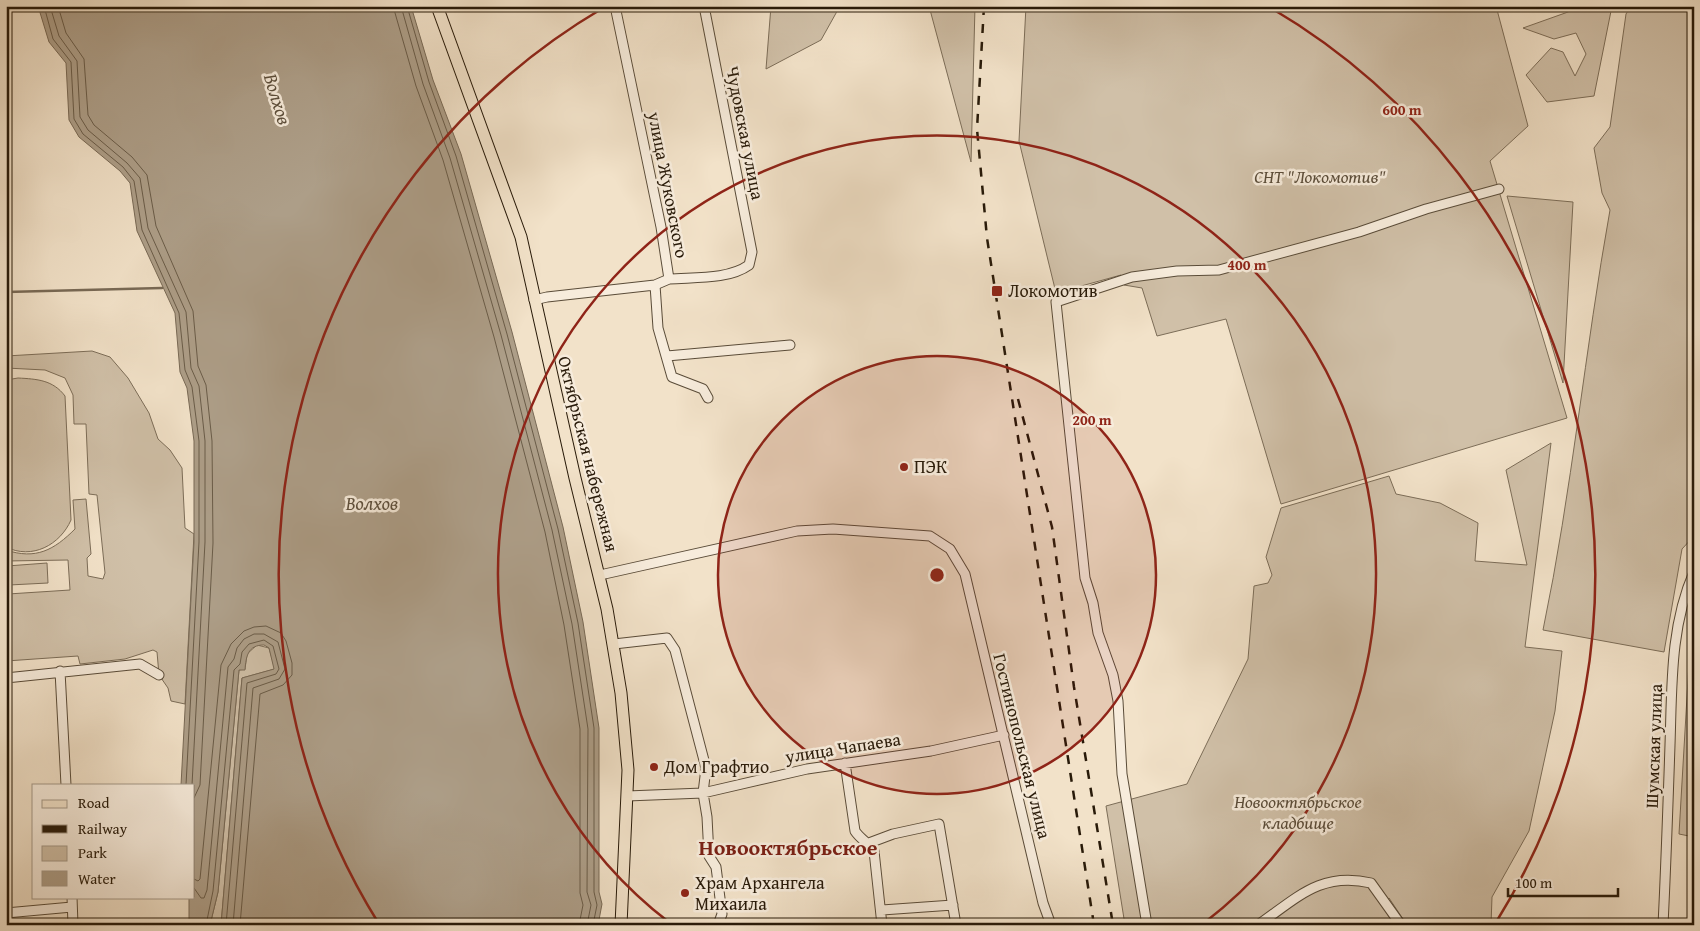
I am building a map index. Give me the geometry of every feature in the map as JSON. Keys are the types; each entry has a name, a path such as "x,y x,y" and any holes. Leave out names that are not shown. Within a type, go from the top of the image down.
{"main road":[{"name":"Октябрьская набережная","path":"437,6 513,210 521,237 574,478 600,575 614,644 625,731 627,796 622,925"}],"street":[{"name":"улица Жуковского","path":"534,300 546,297 655,285 669,279 659,218 615,6"},
{"name":"Чудовская улица","path":"669,279 726,274 742,270 749,265 752,252 704,6"},
{"path":"1147,925 1122,774 1118,701 1113,675 1098,633 1093,603 1085,578 1056,302 1132,277 1177,271 1228,268 1359,232 1499,189"},
{"path":"655,285 658,328 672,377 703,389 708,398"},
{"path":"667,356 790,346"},
{"name":"Гостинопольская улица","path":"600,575 797,530 833,530 930,536 950,549 964,574 1043,903 1050,925"},
{"name":"Шумская улица","path":"1664,925 1673,672 1678,620 1684,594 1694,572"},
{"path":"614,644 667,638 675,650 706,768 704,793 708,817 709,856 716,867 722,914 718,925"},
{"path":"6,678 140,664 159,675"},
{"path":"60,671 66,784"},
{"name":"улица Чапаева","path":"627,796 704,793 807,769 931,751 1004,735"},
{"path":"845,763 855,831 858,837 869,843 874,851 882,910 882,925"},
{"path":"869,843 893,834 939,824 956,925"},
{"path":"1258,925 1306,892 1327,881 1353,878 1371,883 1401,925"},
{"path":"72,898 73,925"},
{"path":"882,910 954,905"},
{"path":"6,913 72,908"}],"green space":[{"path":"771,6 840,6 821,40 766,69"},
{"path":"929,6 975,6 971,162"},
{"name":"СНТ \"Локомотив\"","path":"1026,6 1496,6 1528,126 1490,161 1567,418 1281,504 1226,319 1157,336 1142,288 1124,285 1121,275 1056,293 1019,141"},
{"path":"1577,6 1612,6 1594,96 1547,102 1526,75 1551,48 1563,52 1575,76 1586,54 1576,33 1554,39 1523,28 1568,12"},
{"path":"1631,6 1694,6 1694,536 1682,549 1664,652 1543,630 1562,525 1610,210 1602,193 1594,148 1610,127 1626,14"},
{"path":"1507,196 1573,202 1563,383"},
{"path":"92,351 110,357 128,378 149,413 158,439 170,450 182,468 185,528 194,534 185,704 171,701 168,688 159,675 157,652 153,650 125,659 80,664 78,656 6,661 6,573 8,594 70,590 68,560 6,561 6,550 26,554 35,553 52,548 60,543 75,529 73,500 86,499 91,554 87,558 88,576 103,579 105,573 97,495 89,494 86,424 74,424 73,395 65,378 45,370 6,368 6,356"},
{"path":"18,378 44,381 55,387 65,396 71,520 60,537 52,543 44,548 26,552 6,547 6,380"},
{"name":"Новооктябрьское кладбище","path":"1551,443 1525,647 1562,651 1555,711 1529,831 1492,897 1491,925 1407,925 1389,898 1385,910 1394,925 1125,925 1106,806 1187,784 1248,659 1254,586 1268,583 1272,575 1266,557 1281,508 1389,476 1396,494 1440,503 1478,523 1475,561 1527,565 1506,470"},
{"path":"47,563 48,583 9,585 7,566"},
{"path":"1694,623 1694,837 1679,834 1691,628"},
{"path":"257,645 269,648 275,669 242,678 221,925 210,925 218,892 239,670 245,669 247,654"}],"water":[{"name":"Волхов","path":"38,6 411,6 433,80 461,154 512,332 563,527 583,622 599,728 599,892 602,904 598,925 221,925 242,678 274,669 269,648 264,645 251,649 247,656 245,670 239,670 218,892 210,925 189,925 189,898 195,898 195,784 181,784 194,542 194,441 187,388 180,372 175,313 137,231 130,183 120,171 79,137 69,120 66,63 49,42"}],"waterway":[{"path":"6,292 162,288"}],"railway":[{"path":"984,6 977,129 987,238 1094,925"},
{"path":"1018,399 1052,527 1074,687 1113,925"}],"place":[{"name":"Локомотив","path":"997,291"},
{"name":"ПЭК","path":"904,467"},
{"name":"Дом Графтио","path":"654,767"},
{"name":"Храм Архангела Михаила","path":"685,893"}],"district":[{"name":"Новооктябрьское","path":"788,847"}]}
